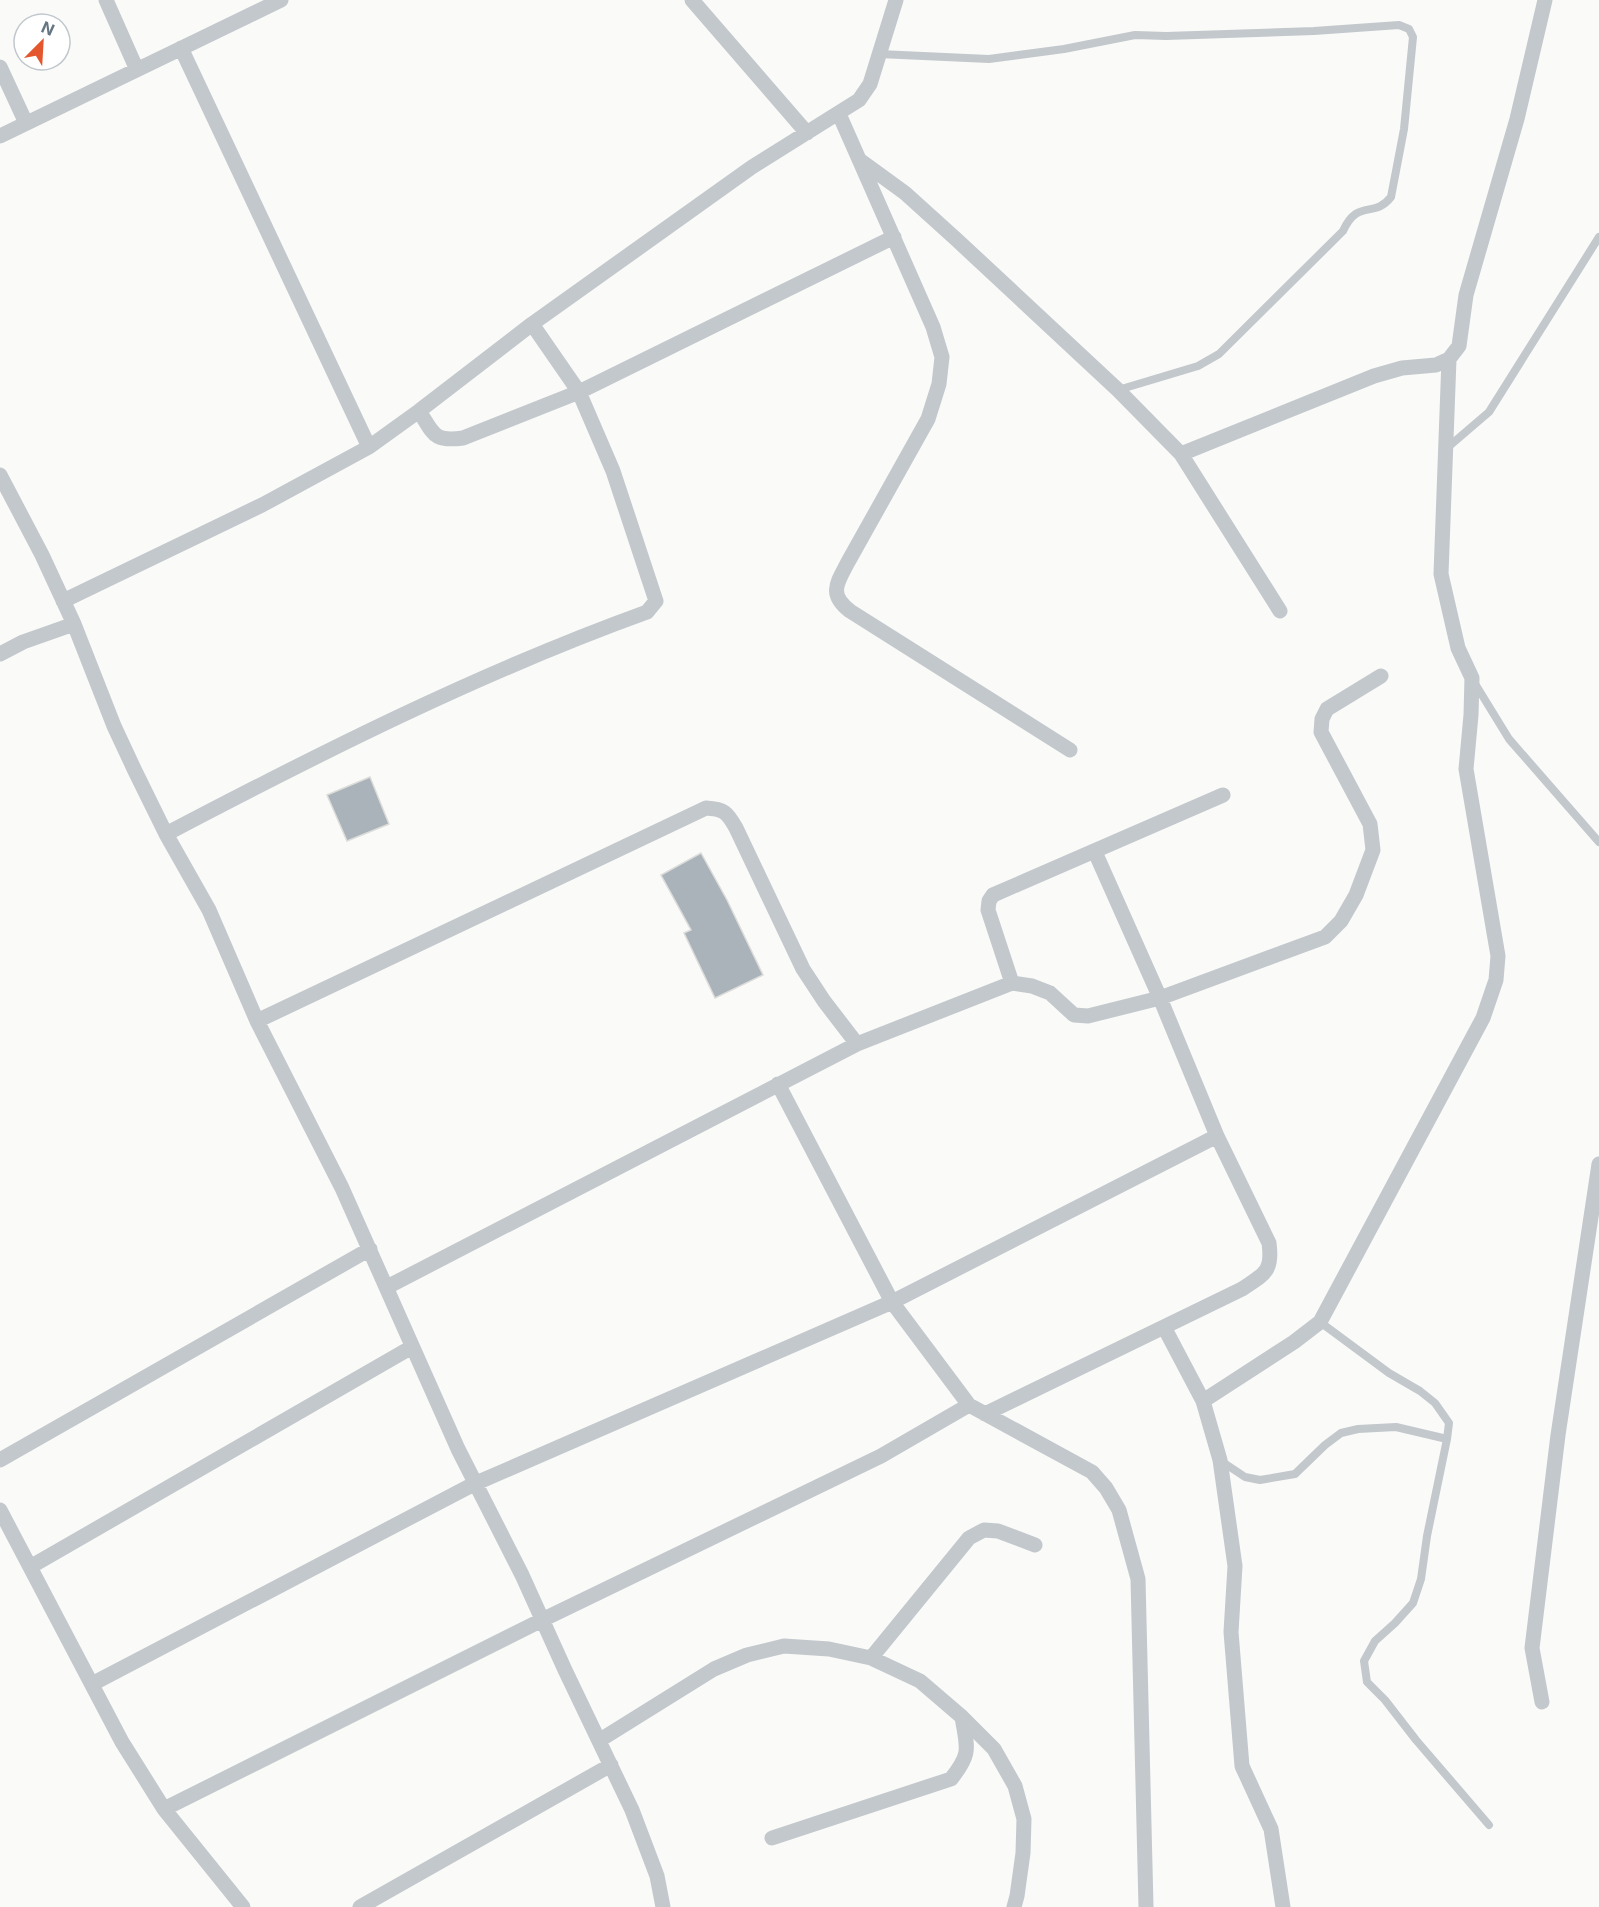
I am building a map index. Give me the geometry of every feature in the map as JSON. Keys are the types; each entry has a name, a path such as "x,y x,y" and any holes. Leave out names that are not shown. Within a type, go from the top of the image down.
{"street":[{"path":"106,0 137,70"},
{"path":"0,136 181,48 249,7 282,0"},
{"path":"692,0 807,133"},
{"path":"63,601 262,505 369,447 532,324 752,167 859,100 870,84 896,0"},
{"path":"1181,454 1374,376 1402,368 1436,365 1449,359 1459,346 1466,295 1517,119 1545,0"},
{"path":"181,48 369,447"},
{"path":"0,66 26,123"},
{"path":"839,114 933,327 942,357 939,384 928,419 848,562 835,592 840,603 850,611 1070,750"},
{"path":"858,159 905,193 1118,390 1181,454 1280,611"},
{"path":"419,411 436,436 447,440 463,438 579,392 894,237"},
{"path":"166,834 404,714 578,637 647,612 652,607 656,601 613,471 579,392 532,324"},
{"path":"1203,1401 1294,1342 1320,1322 1483,1018 1497,980 1498,956 1466,769 1472,678 1458,648 1441,574 1449,359"},
{"path":"0,475 42,555 74,624 114,726 140,782 209,910 257,1021 337,1178 370,1249 474,1484 522,1575 600,1740 632,1810 654,1867 663,1907"},
{"path":"0,654 23,642 74,624"},
{"path":"387,1287 856,1044 1012,983 1032,986 1050,993 1074,1015 1088,1016 1161,998 1325,937 1341,921 1356,895 1373,850 1370,824 1321,732 1322,719 1327,709 1381,676"},
{"path":"1012,983 988,910 989,901 993,895 1223,795"},
{"path":"257,1021 706,808 718,808 729,815 803,969 856,1044"},
{"path":"985,1414 1242,1289 1263,1275 1271,1261 1269,1243 1217,1136 1161,998 1095,852"},
{"path":"778,1084 892,1302 969,1405 1092,1472 1106,1488 1119,1510 1138,1579 1146,1907"},
{"path":"92,1684 474,1484 892,1302 1217,1136"},
{"path":"1542,1702 1532,1648 1558,1435 1595,1232 1599,1164"},
{"path":"0,1460 370,1249"},
{"path":"1164,1327 1203,1401 1220,1460 1235,1566 1230,1632 1242,1767 1271,1829 1283,1907"},
{"path":"30,1567 412,1347"},
{"path":"164,1809 542,1620 881,1456 969,1405"},
{"path":"0,1510 122,1742 164,1809 243,1907"},
{"path":"871,1658 969,1538 984,1530 998,1530 1035,1545"},
{"path":"600,1740 714,1669 747,1655 784,1646 829,1649 871,1658 920,1681 994,1749 1015,1786 1024,1819 1023,1853 1014,1907"},
{"path":"772,1838 951,1779 961,1767 967,1753 962,1718"},
{"path":"360,1907 611,1765"}],"lane":[{"path":"879,54 989,58 1064,50 1135,35 1314,31 1399,25 1409,29 1413,37 1405,117 1392,197 1378,208 1357,211 1348,220 1343,231 1218,354 1198,366 1118,390"},
{"path":"1445,449 1489,412 1599,237"},
{"path":"1472,678 1509,739 1598,840"},
{"path":"1320,1322 1389,1373 1420,1391 1435,1403 1449,1423 1421,1579 1413,1603 1374,1641 1364,1661 1367,1682 1489,1825"},
{"path":"1220,1460 1245,1477 1260,1480 1295,1474 1341,1433 1358,1429 1396,1427 1447,1439"}],"building":[{"path":"370,777 389,824 347,841 327,795"},
{"path":"701,853 727,900 763,975 715,998 684,933 691,930 661,875"}]}
